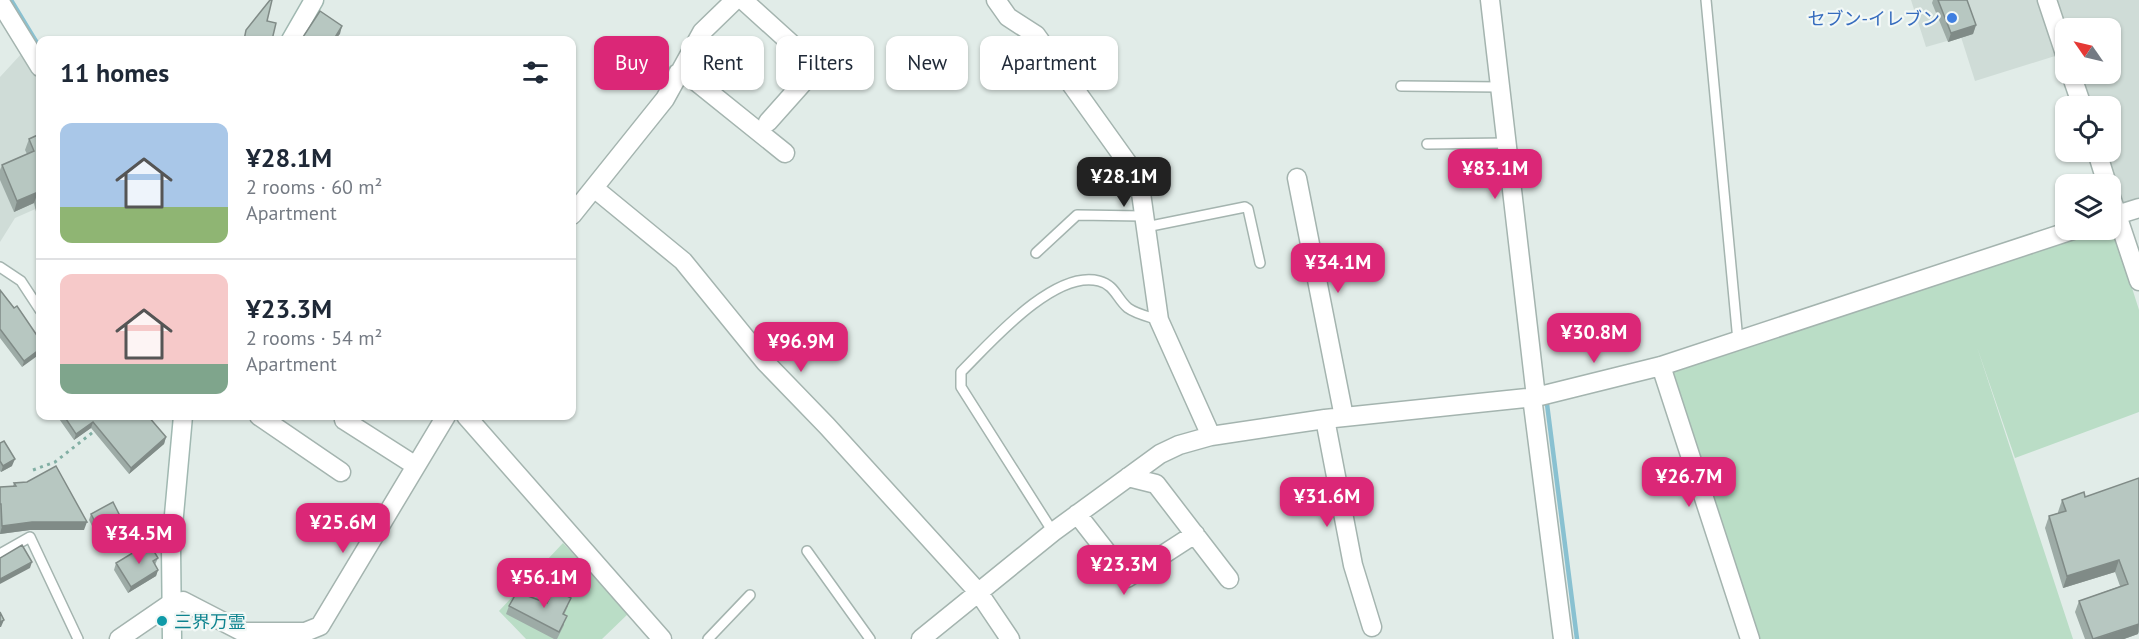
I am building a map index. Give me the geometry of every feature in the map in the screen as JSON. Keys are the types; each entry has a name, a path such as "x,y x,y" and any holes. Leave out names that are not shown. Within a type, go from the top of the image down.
{"street":[{"path":"293,36 314,0"},
{"path":"576,210 665,99 702,32 735,0"},
{"path":"743,0 817,67 768,122"},
{"path":"996,0 1008,17 1036,35 1139,179 1159,320 1211,436"},
{"path":"1490,0 1563,639"},
{"path":"2047,0 2055,24"},
{"path":"0,2 36,60"},
{"path":"678,73 693,79 784,153"},
{"path":"1297,178 1344,417"},
{"path":"594,188 683,261 766,363 828,426 979,593 1010,639"},
{"path":"2121,214 2139,208"},
{"path":"2121,234 2139,281"},
{"path":"921,639 1053,532 1160,454 1179,445 1211,436 1325,419 1534,397 1661,366 2055,236"},
{"path":"1661,366 1750,639"},
{"path":"1325,419 1353,565 1372,627"},
{"path":"172,639 170,604 175,482 183,420"},
{"path":"265,420 341,472"},
{"path":"344,420 416,466"},
{"path":"119,639 170,604 183,601 243,632 267,636 305,632 320,626 444,420"},
{"path":"470,420 662,639"},
{"path":"1128,477 1156,484 1230,579"},
{"path":"1077,514 1127,578 1195,534"}],"lane":[{"path":"1706,0 1738,341"},
{"path":"1401,86 1500,87"},
{"path":"1427,144 1507,143"},
{"path":"1036,253 1077,215 1144,222 1245,207 1248,209 1260,263"},
{"path":"0,267 21,281 36,304"},
{"path":"1053,532 961,387 960,372 1020,314 1062,284 1097,280 1112,287 1129,308 1159,320"},
{"path":"0,554 30,537 78,639"},
{"path":"807,551 870,639"},
{"path":"708,639 750,595"}],"path":[{"path":"33,470 55,462 105,423"}],"shaded area":[{"path":"1911,0 2038,0 2055,56 1975,81 1961,37 1926,47"},
{"path":"2055,0 2139,0 2139,199 2123,204 2121,174 2113,174 2109,162 2121,162 2121,96 2088,96 2083,84 2121,84 2121,18 2062,18"},
{"path":"23,52 36,74 36,209 15,218 0,242 0,77"}],"green space":[{"path":"2070,240 2117,240 2139,310 2139,412 2015,458 1977,347 2073,639 1760,639 1671,373"},
{"path":"563,543 629,613 602,639 526,639 499,611"}],"building":[{"path":"272,0 267,21 276,23 273,36 245,36 246,30"},
{"path":"1938,0 1967,0 1976,25 1951,33"},
{"path":"320,11 342,26 336,36 304,36"},
{"path":"36,136 36,193 17,201 2,165 34,151 29,139"},
{"path":"0,290 14,308 17,306 36,334 36,352 24,361 0,329"},
{"path":"67,420 151,420 166,437 131,468 93,422 76,434"},
{"path":"4,441 15,459 3,466 0,461 0,443"},
{"path":"56,466 87,522 32,522 2,526 0,487 16,486 14,483 27,482"},
{"path":"2139,478 2139,624 2093,639 2079,601 2128,584 2119,560 2067,576 2049,516 2066,511 2062,500 2084,492 2085,497"},
{"path":"113,502 121,518 99,529 91,514"},
{"path":"149,543 158,558 153,561 158,570 131,587 116,563"},
{"path":"22,545 32,562 0,579 0,558"},
{"path":"554,589 571,598 563,614 567,616 559,632 509,606 517,592 547,603"}],"waterway":[{"path":"11,0 36,41"},
{"path":"1547,404 1577,639"}],"place":[{"name":"セブン-イレブン","path":"1952,18"},
{"name":"三界万霊","path":"162,621"}]}
